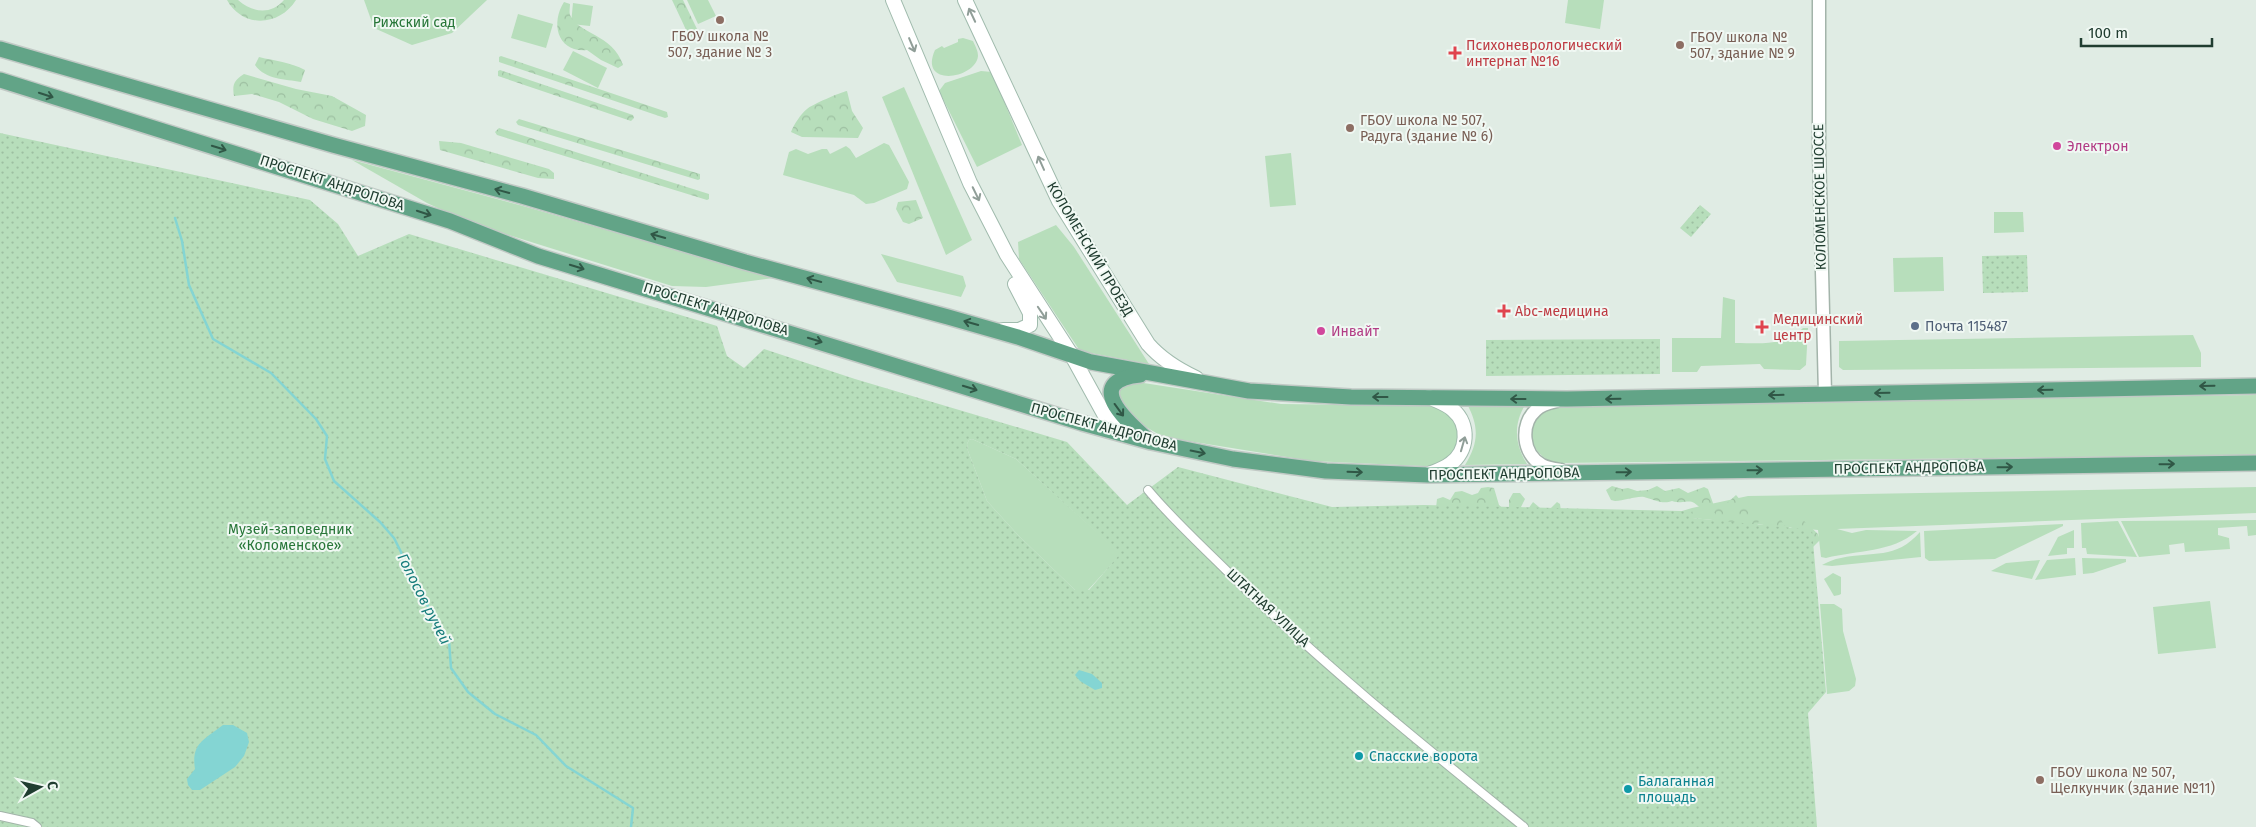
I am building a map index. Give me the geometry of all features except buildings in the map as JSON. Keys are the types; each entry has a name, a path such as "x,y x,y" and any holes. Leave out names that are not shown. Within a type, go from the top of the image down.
{"main road":[{"path":"893,0 970,183 1007,256 1071,354 1104,414 1124,434"},
{"name":"КОЛОМЕНСКИЙ ПРОЕЗД","path":"966,0 1059,202 1148,344 1156,354 1178,370 1212,385"},
{"path":"0,49 333,145 522,196 745,262 995,330 1091,362 1249,392 1567,399 2256,386"},
{"name":"ПРОСПЕКТ АНДРОПОВА","path":"0,80 450,221 538,256 1151,442 1233,459 1316,470 1428,475 2256,463"},
{"path":"995,330 1019,330 1030,325 1030,313 1006,265 1007,256"},
{"path":"1149,374 1122,378 1114,384 1111,395 1114,404 1123,416 1151,442"},
{"path":"1428,475 1454,461 1463,447 1465,434 1462,422 1454,410 1429,397"}],"street":[{"name":"КОЛОМЕНСКОЕ ШОССЕ","path":"1819,0 1819,158 1825,394"},
{"path":"1567,399 1544,404 1535,411 1526,424 1526,442 1530,453 1540,463 1576,473"},
{"name":"ШТАТНАЯ УЛИЦА","path":"1148,490 1171,517 1274,617 1524,827"},
{"path":"0,816 32,823 37,827"}],"green space":[{"path":"227,0 238,0 256,10 268,10 279,5 284,0 296,0 281,15 262,21 242,16"},
{"name":"Рижский сад","path":"364,0 487,0 452,33 412,45 374,28"},
{"path":"672,0 683,0 697,29 698,33 694,37 689,36"},
{"path":"687,0 708,0 716,16 698,24"},
{"path":"1568,0 1604,0 1600,29 1565,23"},
{"path":"564,2 570,4 570,15 574,21 612,47 623,65 618,68 601,60 587,50 577,50 563,42 557,28 560,11"},
{"path":"573,3 593,6 590,26 571,24"},
{"path":"518,14 553,24 546,48 511,38"},
{"path":"963,38 973,41 978,52 975,64 968,70 949,76 941,75 934,70 932,62 935,50 958,42 958,39"},
{"path":"573,51 607,68 598,88 563,70"},
{"path":"501,56 667,112 668,117 665,118 499,62 499,57"},
{"path":"259,57 288,63 305,70 301,82 276,78 265,74 255,65"},
{"path":"500,70 633,115 634,118 631,121 498,76 498,71"},
{"path":"981,71 992,72 1022,145 977,167 939,91 945,83"},
{"path":"244,74 296,89 332,96 366,115 365,126 352,131 313,119 279,102 252,94 234,96 234,83"},
{"path":"904,87 972,240 946,255 882,97"},
{"path":"847,91 852,111 863,128 858,138 802,137 791,132 798,119 807,109"},
{"path":"519,119 700,174 700,179 698,180 518,125 516,122"},
{"path":"499,128 709,194 709,199 707,200 497,135 495,132"},
{"name":"Музей-заповедник «Коломенское»","path":"0,133 310,200 338,224 358,256 409,234 717,326 727,356 744,368 764,349 855,379 1067,442 1127,505 1178,467 1332,507 1424,505 1682,511 1692,508 1693,518 1812,530 1826,692 1808,713 1817,827 0,827","holes":["972,439 1016,459 1120,554 1089,590 1075,590 1018,535 987,501 967,444"]},
{"path":"439,141 461,143 549,169 554,173 554,179 538,178 440,150"},
{"path":"884,143 889,145 909,182 907,189 874,203 866,204 854,195 783,175 789,152 796,149 808,154 827,149 830,154 846,146 856,158"},
{"path":"1291,153 1296,205 1270,207 1265,156"},
{"path":"352,160 523,206 774,278 706,287 672,286 470,223 427,203"},
{"path":"916,200 923,218 909,224 903,222 896,209 898,202"},
{"path":"1700,205 1711,214 1691,237 1680,228"},
{"path":"1994,212 2023,212 2024,232 1994,233"},
{"path":"1056,225 1074,247 1149,364 1080,351 1019,259 1018,242"},
{"path":"881,254 963,276 966,286 961,297 897,282"},
{"path":"2027,255 2028,292 1983,293 1982,256"},
{"path":"1943,257 1944,291 1894,292 1893,258"},
{"path":"1723,297 1735,300 1735,343 1771,343 1787,338 1803,328 1808,328 1806,365 1800,370 1764,369 1760,364 1701,366 1697,372 1672,372 1672,338 1721,338"},
{"path":"2193,335 2201,353 2201,367 1843,370 1839,367 1839,341"},
{"path":"1660,339 1660,374 1486,376 1486,340"},
{"path":"1137,382 1281,404 1437,406 1443,408 1459,428 1456,450 1437,466 1423,466 1312,461 1182,440 1158,434 1134,420 1120,405 1118,387"},
{"path":"2256,395 2256,455 1556,463 1548,460 1536,449 1531,435 1531,427 1534,420 1540,413 1555,406"},
{"path":"1467,404 1525,405 1517,427 1517,435 1520,450 1527,464 1465,465 1473,449 1476,434 1474,420"},
{"path":"972,439 1016,459 1121,554 1088,590 1075,590 1018,535 987,501 968,451 967,444"},
{"path":"1612,486 1637,491 1648,490 1657,486 1665,491 1679,488 1688,493 1704,487 1708,489 1714,506 1725,505 1736,495 1743,503 1753,504 1759,508 1761,515 1757,526 1762,529 1765,518 1779,516 1784,525 1790,528 1798,525 1803,520 1818,534 1820,540 1812,548 1714,523 1715,513 1704,512 1695,503 1691,502 1661,502 1644,497 1619,501 1611,500 1606,490"},
{"path":"2256,487 2256,513 1837,529 1852,533 1866,530 1917,531 1907,538 1885,547 1826,558 1821,557 1818,530 1692,518 1692,508 1748,496"},
{"path":"1481,488 1494,488 1499,505 1506,511 1509,510 1509,500 1513,493 1520,493 1525,499 1521,507 1526,512 1533,502 1546,513 1557,502 1560,504 1561,511 1566,511 1571,516 1559,533 1561,542 1549,547 1551,553 1549,560 1537,561 1525,572 1513,568 1505,553 1498,546 1497,539 1492,532 1483,534 1477,527 1458,524 1447,511 1436,508 1437,499 1443,497 1450,500 1455,492 1462,491 1472,495 1478,493"},
{"path":"2256,520 2256,535 2248,536 2247,526 2218,528 2218,535 2229,538 2230,549 2185,552 2184,543 2169,545 2170,554 2139,557 2121,521"},
{"path":"2118,521 2137,557 2087,554 2086,548 2082,548 2081,523"},
{"path":"2063,524 2063,526 1995,559 1929,561 1925,558 1924,531"},
{"path":"2074,530 2074,548 2067,548 2067,554 2048,556 2058,537"},
{"path":"1920,532 1921,557 1832,566 1822,565 1838,558 1893,551 1911,541"},
{"path":"2075,558 2076,575 2035,580 2047,560"},
{"path":"2082,558 2126,559 2126,562 2093,573 2083,574"},
{"path":"2040,560 2032,579 1991,571 2006,563"},
{"path":"1833,573 1841,577 1841,594 1834,596 1824,579"},
{"path":"2210,601 2216,648 2158,654 2153,607"},
{"path":"1820,604 1834,604 1842,609 1843,631 1856,679 1855,686 1849,691 1827,694"}],"water":[{"path":"1079,670 1092,674 1102,683 1102,688 1095,690 1080,681 1075,675"},
{"path":"223,725 233,725 247,733 249,742 244,756 235,767 200,790 192,790 188,785 187,779 195,769 194,760 197,748 200,743"}],"waterway":[{"name":"Голосов ручей","path":"175,218 182,241 189,285 213,339 271,373 316,419 327,436 325,459 334,481 380,522 394,538 401,552 408,576 424,598 435,621 449,641 451,668 468,692 495,714 536,735 566,766 633,808 631,827"}],"place":[{"name":"ГБОУ школа № 507, здание № 3","path":"720,20"},
{"name":"ГБОУ школа № 507, здание № 9","path":"1680,45"},
{"name":"Психоневрологический интернат №16","path":"1455,53"},
{"name":"ГБОУ школа № 507, Радуга (здание № 6)","path":"1350,128"},
{"name":"Электрон","path":"2057,146"},
{"name":"Abc-медицина","path":"1504,311"},
{"name":"Почта 115487","path":"1915,326"},
{"name":"Медицинский центр","path":"1762,327"},
{"name":"Инвайт","path":"1321,331"},
{"name":"Спасские ворота","path":"1359,756"},
{"name":"ГБОУ школа № 507, Щелкунчик (здание №11)","path":"2040,780"},
{"name":"Балаганная площадь","path":"1628,789"}]}
